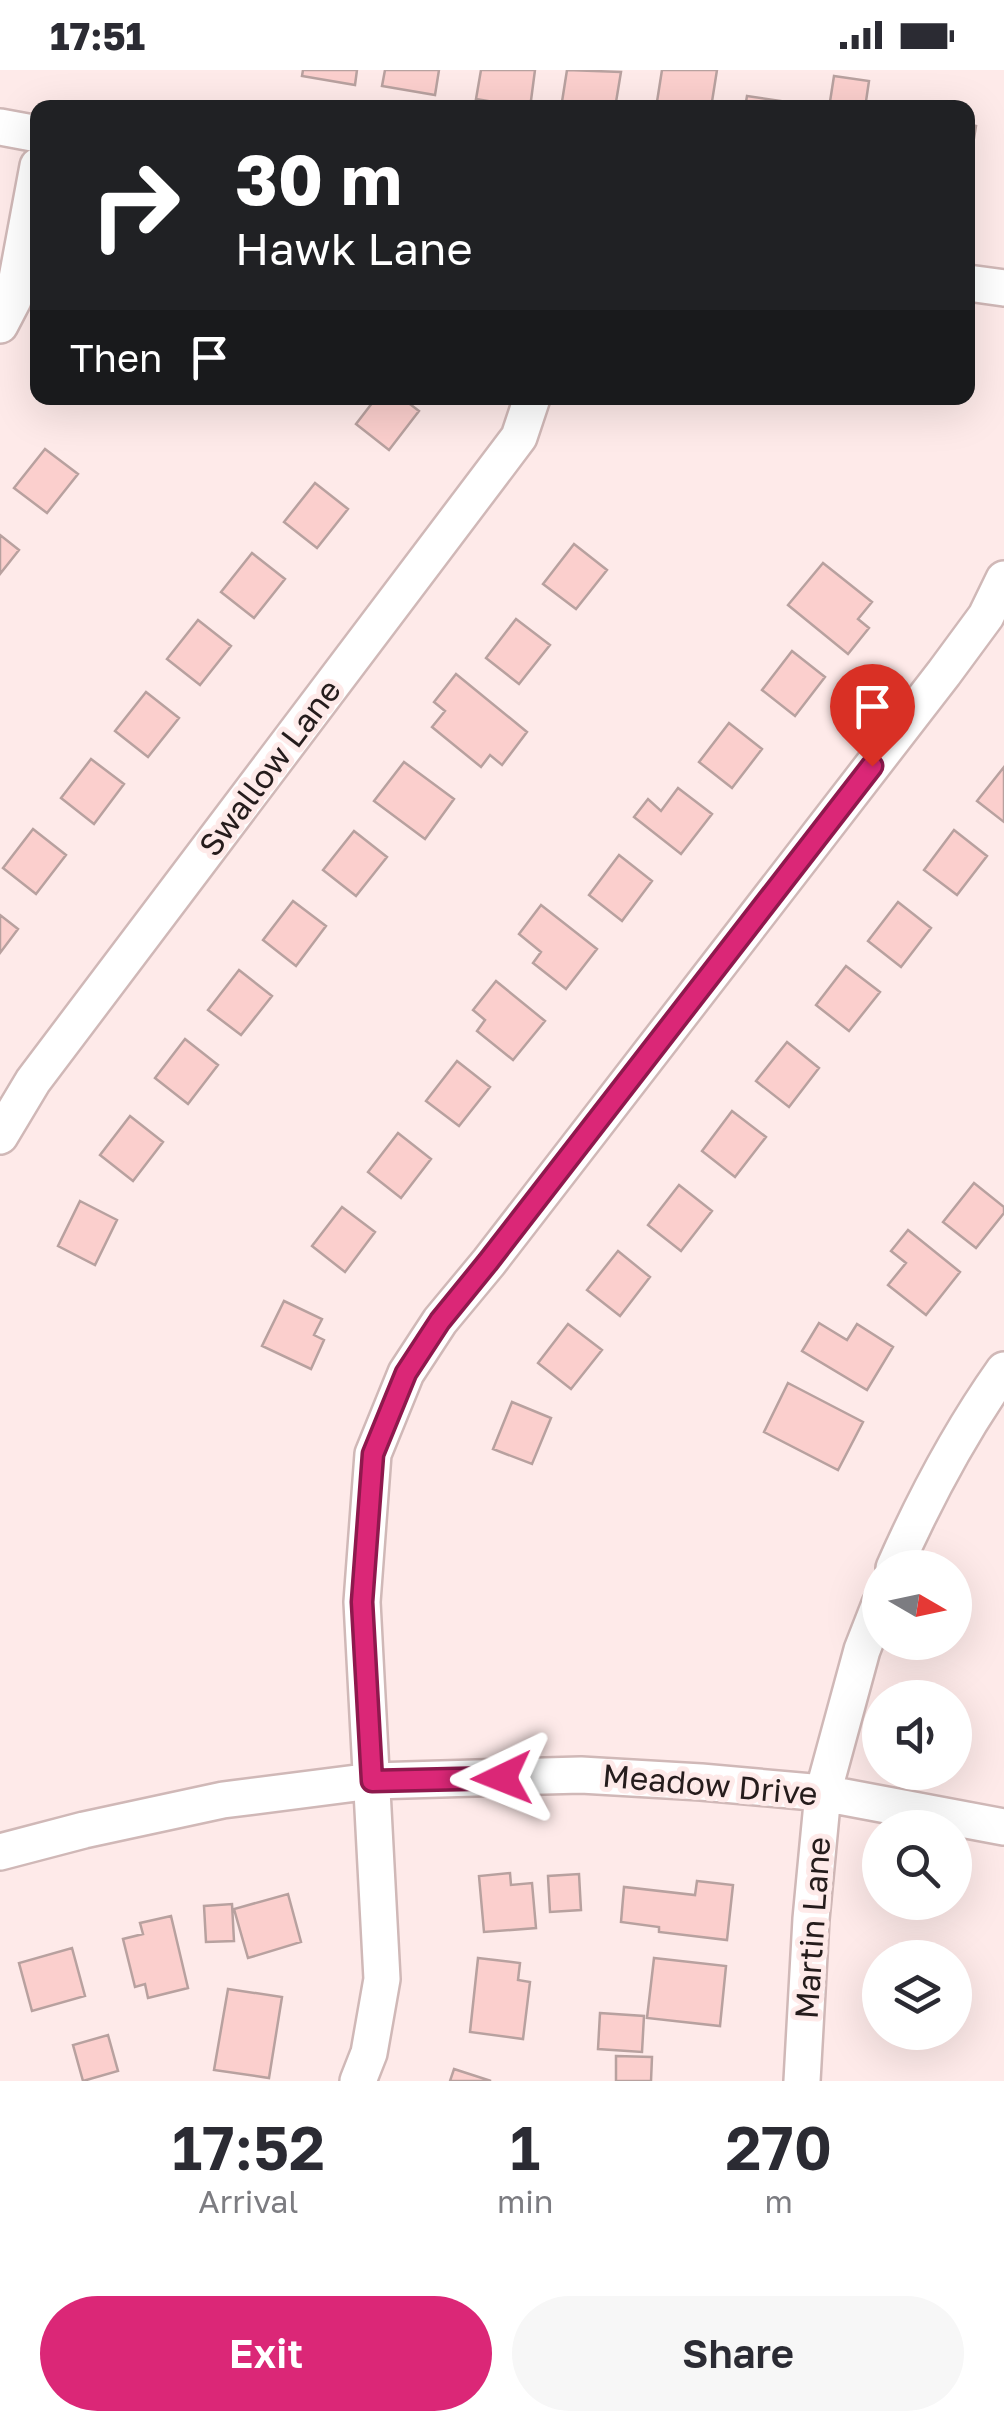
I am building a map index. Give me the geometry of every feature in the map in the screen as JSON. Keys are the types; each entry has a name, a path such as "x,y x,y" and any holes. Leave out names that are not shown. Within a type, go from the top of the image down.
{"street":[{"path":"0,127 30,133"},
{"path":"0,325 13,300 30,209"},
{"path":"975,284 1004,288"},
{"name":"Swallow Lane","path":"0,1136 33,1081 520,437 530,405"},
{"path":"358,2081 368,2053 382,1979 362,1602 373,1454 406,1373 440,1321 944,672 986,616 1004,579"},
{"path":"903,1550 941,1470 1004,1370"},
{"name":"Martin Lane","path":"802,2081 823,1793 862,1650"},
{"name":"Meadow Drive","path":"0,1852 223,1800 372,1781 581,1775 823,1793 1004,1827"}],"building":[{"path":"303,70 357,70 355,85 302,76"},
{"path":"385,70 439,70 435,95 382,86"},
{"path":"481,70 535,70 531,100 476,99"},
{"path":"567,70 621,72 616,100 562,100"},
{"path":"662,70 717,70 712,100 657,100"},
{"path":"834,76 869,81 866,100 830,100"},
{"path":"371,405 411,405 419,411 389,450 356,424"},
{"path":"45,449 78,474 47,513 14,488"},
{"path":"315,483 348,509 317,548 284,522"},
{"path":"0,535 19,550 0,574"},
{"path":"574,544 607,570 576,609 543,584"},
{"path":"252,553 285,579 254,618 221,592"},
{"path":"823,563 872,602 858,619 869,628 848,654 788,605"},
{"path":"516,619 550,645 519,684 486,658"},
{"path":"198,620 231,646 200,685 167,659"},
{"path":"792,651 825,677 795,716 762,690"},
{"path":"456,674 527,732 502,765 490,755 481,767 432,727 445,711 434,702"},
{"path":"146,692 179,718 148,757 115,731"},
{"path":"729,723 762,749 732,788 699,762"},
{"path":"91,759 124,784 94,824 61,798"},
{"path":"404,762 454,799 425,839 374,801"},
{"path":"1004,767 1004,822 977,801"},
{"path":"678,788 712,814 681,854 634,817 648,799 661,811"},
{"path":"33,829 66,855 36,894 3,868"},
{"path":"954,830 987,856 957,895 924,870"},
{"path":"354,831 387,857 356,896 323,870"},
{"path":"619,855 652,881 622,921 589,895"},
{"path":"293,901 326,926 296,966 263,940"},
{"path":"898,902 931,928 901,967 868,941"},
{"path":"541,905 597,949 566,989 533,963 541,952 519,934"},
{"path":"0,915 18,929 0,953"},
{"path":"846,966 880,992 849,1031 816,1005"},
{"path":"239,970 272,996 241,1035 208,1010"},
{"path":"496,981 545,1021 513,1060 477,1031 485,1020 473,1010"},
{"path":"185,1039 218,1065 188,1104 155,1078"},
{"path":"787,1042 819,1068 789,1107 756,1081"},
{"path":"457,1061 490,1087 459,1126 426,1101"},
{"path":"732,1111 766,1137 735,1177 702,1151"},
{"path":"130,1116 163,1142 133,1181 100,1155"},
{"path":"398,1133 431,1159 401,1198 368,1172"},
{"path":"974,1183 1004,1207 1004,1213 976,1248 943,1222"},
{"path":"679,1185 712,1211 681,1251 648,1225"},
{"path":"80,1201 117,1220 95,1265 58,1246"},
{"path":"342,1207 375,1232 345,1272 312,1246"},
{"path":"908,1230 960,1272 926,1315 888,1285 906,1263 891,1251"},
{"path":"618,1251 650,1277 620,1316 587,1290"},
{"path":"284,1301 322,1319 314,1335 324,1340 311,1369 262,1346"},
{"path":"819,1323 847,1340 857,1324 893,1347 867,1390 802,1351"},
{"path":"568,1324 602,1350 571,1389 538,1363"},
{"path":"788,1383 863,1422 838,1470 764,1432"},
{"path":"512,1402 551,1418 532,1464 493,1449"},
{"path":"510,1873 511,1885 532,1883 536,1928 484,1932 479,1876"},
{"path":"579,1874 581,1910 550,1912 548,1876"},
{"path":"697,1881 733,1885 727,1940 659,1932 659,1927 621,1922 624,1887 695,1895"},
{"path":"288,1894 301,1942 248,1958 234,1909"},
{"path":"232,1904 234,1941 206,1942 204,1906"},
{"path":"171,1916 188,1988 148,1998 145,1984 135,1987 123,1939 143,1934 140,1923"},
{"path":"72,1948 85,1996 32,2011 19,1963"},
{"path":"478,1958 520,1963 518,1980 530,1982 523,2039 470,2032"},
{"path":"654,1958 726,1966 720,2026 647,2018"},
{"path":"228,1989 282,1997 269,2078 214,2070"},
{"path":"600,2013 644,2016 642,2052 598,2049"},
{"path":"108,2035 118,2071 83,2081 73,2045"},
{"path":"616,2056 652,2057 651,2081 616,2081"},
{"path":"454,2069 491,2081 450,2081"}],"route":[{"path":"502,1778 372,1781 362,1602 373,1454 406,1373 440,1321 872,766"}]}
